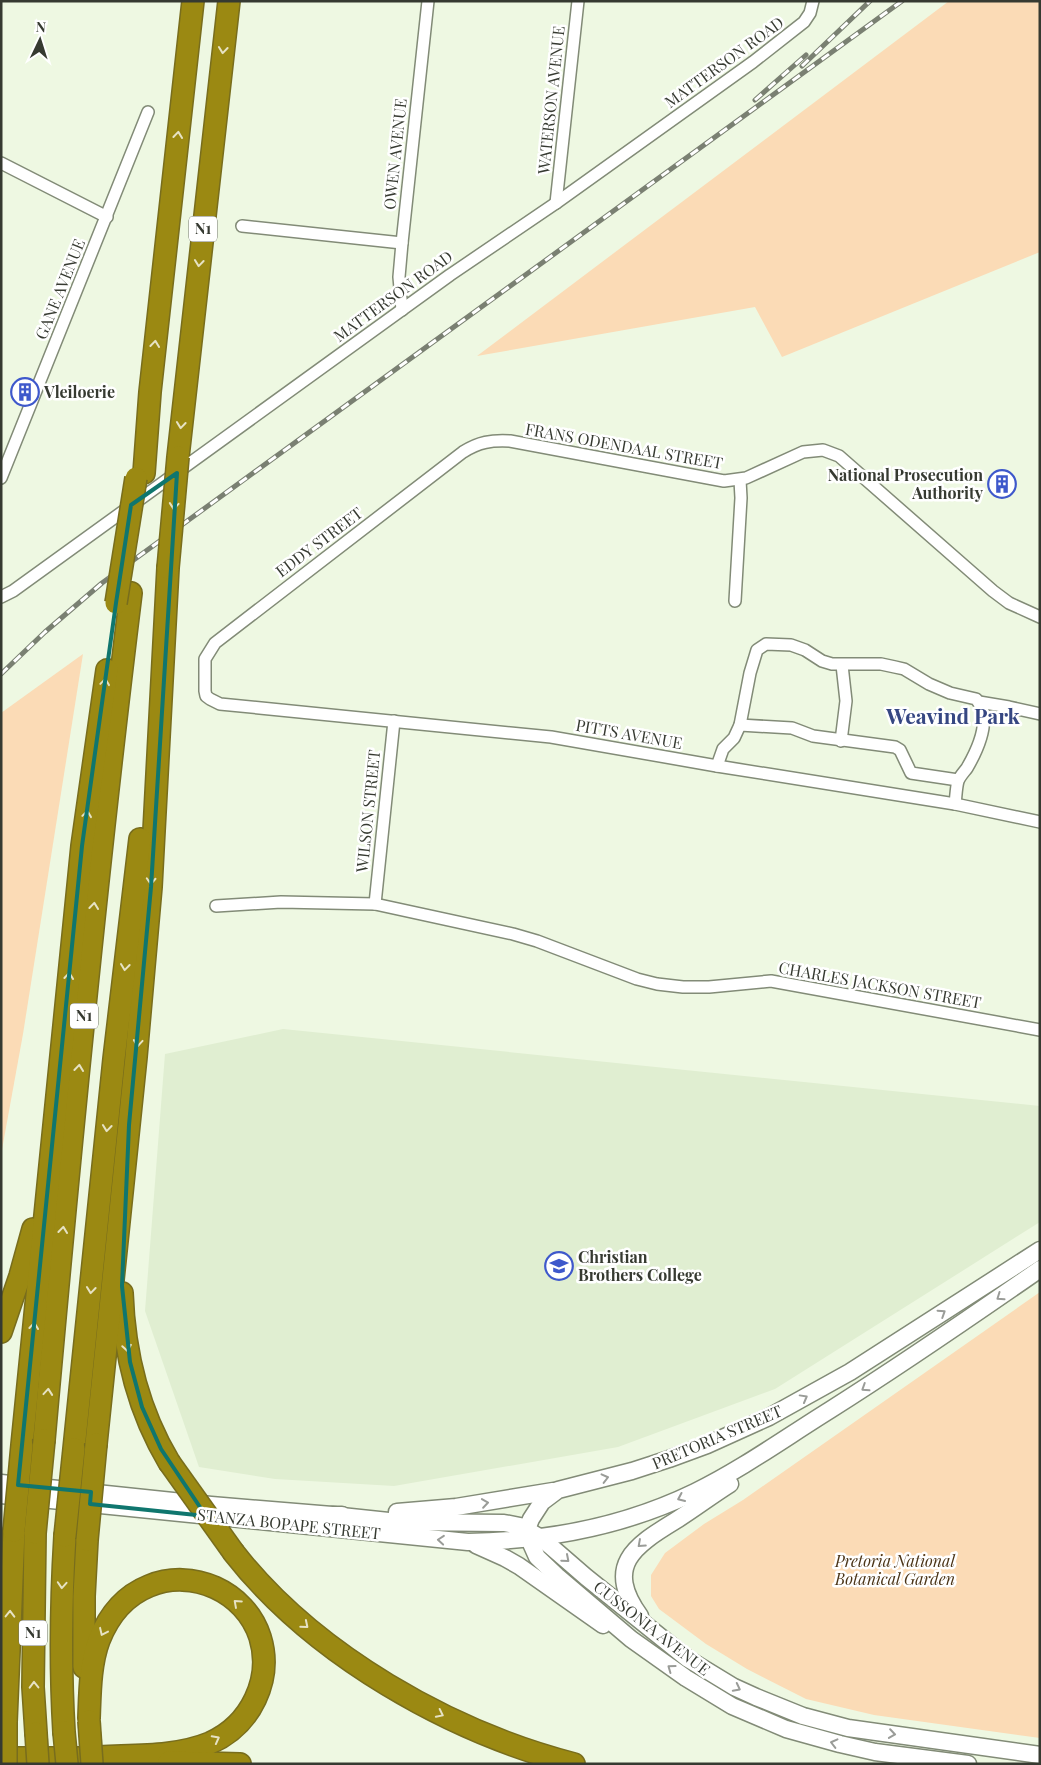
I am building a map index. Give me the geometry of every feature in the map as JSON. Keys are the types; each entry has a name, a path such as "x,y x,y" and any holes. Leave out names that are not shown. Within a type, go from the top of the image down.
{"highway":[{"name":"N1","path":"38,1764 33,1687 36,1533 44,1440 124,598 150,392 193,1"},
{"name":"N1","path":"80,1762 64,1732 61,1683 61,1595 65,1536 114,1059 165,605 178,457 229,1"},
{"path":"124,598 82,846 14,1531 3,1760 240,1764"},
{"path":"89,1720 84,1657 84,1596 87,1540 151,887 165,605"},
{"path":"1,1332 20,1276 38,1209 64,1024"},
{"path":"129,1125 122,1263 122,1302 125,1330 132,1370 142,1407 155,1438 169,1462 246,1568 287,1608 332,1646 366,1671 434,1711 468,1728 520,1748 574,1764"},
{"path":"176,1579 206,1583 234,1600 243,1608 260,1636 264,1658 262,1682 251,1709 239,1723 211,1742 180,1752 80,1762 89,1720 92,1670 99,1641 109,1620 119,1606 143,1588 165,1580 176,1579"},
{"path":"1,1681 6,1719"}],"main road":[{"name":"PRETORIA STREET","path":"532,1535 531,1518 542,1502 558,1490 632,1471 669,1459 769,1417 850,1372 1040,1250"},
{"name":"PRETORIA STREET","path":"576,1530 629,1517 675,1501 730,1473 794,1434 1040,1269"},
{"path":"648,1627 634,1608 625,1584 626,1564 633,1552 647,1539 768,1458 794,1434"},
{"name":"STANZA BOPAPE STREET","path":"1,1483 332,1515 427,1511 500,1501 558,1490"},
{"name":"STANZA BOPAPE STREET","path":"1,1495 468,1542 576,1530"},
{"name":"CUSSONIA AVENUE","path":"332,1515 398,1522 504,1523 520,1526 688,1659 756,1698 803,1716 857,1729 1040,1755"},
{"path":"532,1535 537,1557 632,1639"},
{"path":"468,1542 505,1558 604,1626 632,1639"},
{"name":"CUSSONIA AVENUE","path":"632,1639 709,1693 732,1706 786,1729 875,1752 968,1764"}],"street":[{"name":"OWEN AVENUE","path":"402,310 399,282 402,243 428,1"},
{"name":"WATERSON AVENUE","path":"556,203 578,1"},
{"name":"MATTERSON ROAD","path":"1,597 13,591 450,274 556,203 754,62 804,22 810,13 813,1"},
{"name":"GANE AVENUE","path":"1,478 148,112"},
{"path":"1,163 106,217"},
{"path":"242,226 402,243"},
{"name":"FRANS ODENDAAL STREET","path":"497,440 724,481 740,480 758,474 803,452 823,450 834,454 864,476 993,591 1009,603 1040,617"},
{"name":"EDDY STREET","path":"210,699 206,696 205,691 205,659 215,642 463,452 481,442 497,440"},
{"path":"735,601 742,498 740,480"},
{"path":"717,766 722,749 734,738 740,725 754,657 758,650 766,644 791,645 832,664 881,664 904,669 929,684 950,693 972,697 979,702 1040,714"},
{"path":"841,741 846,701 842,665"},
{"name":"PITTS AVENUE","path":"210,699 220,704 551,737 955,804 1040,822"},
{"path":"955,804 958,780 977,750 983,727 984,716 979,702"},
{"name":"WILSON STREET","path":"375,904 394,721"},
{"path":"740,725 792,728 814,736 898,748 911,773 958,780"},
{"name":"CHARLES JACKSON STREET","path":"216,906 281,902 375,904 521,936 637,979 656,984 709,987 771,981 1040,1030"}],"highlighted area":[{"path":"177,473 151,887 129,1125 122,1286 130,1362 142,1407 161,1449 206,1516 90,1504 91,1492 18,1485 82,846 131,505"}],"shaded area":[{"name":"Christian Brothers College","path":"283,1029 1040,1106 1040,1222 775,1389 618,1447 394,1486 275,1479 199,1467 145,1311 165,1054"}],"green space":[{"path":"949,1 1040,1 1040,252 782,357 755,307 477,356"},
{"path":"83,654 23,1034 1,1155 1,713"},
{"name":"Pretoria National Botanical Garden","path":"1040,1292 1040,1738 874,1715 806,1699 747,1669 706,1644 659,1609 651,1596 651,1575 665,1553 704,1524 743,1500"}],"railway":[{"path":"802,66 870,1"},
{"path":"1,674 45,632 102,583 902,1"},
{"path":"755,100 806,55"}],"place":[{"name":"Vleiloerie","path":"25,392"},
{"name":"National Prosecution Authority","path":"1002,484"},
{"name":"Christian Brothers College","path":"559,1266"}],"district":[{"name":"Weavind Park","path":"953,717"}]}
